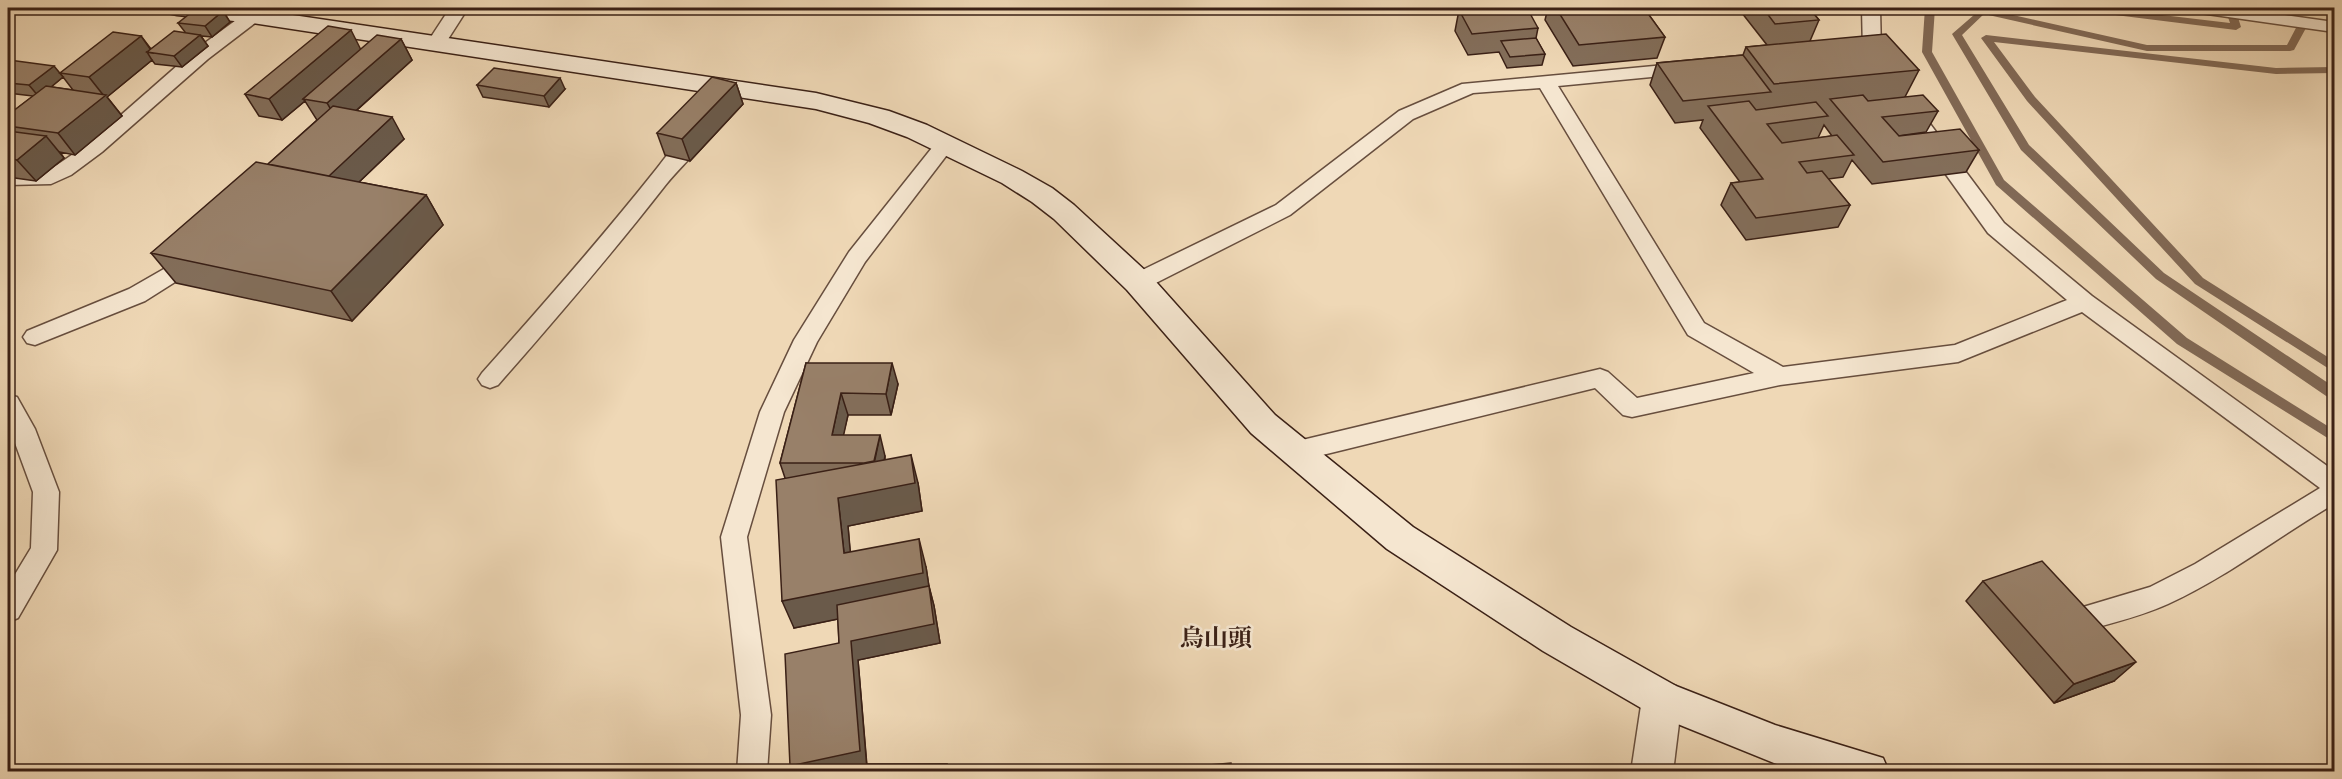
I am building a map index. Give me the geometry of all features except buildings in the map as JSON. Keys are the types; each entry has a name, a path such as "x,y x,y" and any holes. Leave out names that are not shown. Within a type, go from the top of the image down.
{"main road":[{"path":"177,8 253,16 416,47 734,98 847,108 917,130 946,143 1042,195 1064,212 1138,282 1263,424 1400,538 1557,639 1662,699 1774,744 1868,771"},
{"path":"1652,771 1662,699"}],"lane":[{"path":"416,47 459,8"},
{"path":"1871,8 1872,52 1893,85 1996,228 2084,302 2334,484"},
{"path":"2200,8 2334,27"},
{"path":"8,178 51,177 64,170 95,148 201,55 253,16"},
{"path":"1848,54 1872,52"},
{"path":"1138,282 1283,210 1406,115 1468,88 1709,67"},
{"path":"1546,82 1696,329 1780,376"},
{"path":"490,379 598,258 678,156 710,122"},
{"path":"752,771 756,715 734,537 772,412 806,339 857,257 946,143"},
{"path":"35,337 137,295 175,274 212,247"},
{"path":"1298,451 1600,378 1632,408 1780,376 1958,353 2084,302"},
{"path":"8,404 23,429 46,492 44,550 8,610"},
{"path":"2062,625 2159,596 2236,553 2299,511 2334,492"}],"waterway":[{"path":"1930,8 1927,52 2000,182 2182,341 2334,437"},
{"path":"2083,8 2236,27 2230,8"},
{"path":"2301,28 2290,48 2147,48 1982,11 1957,34 2025,147 2160,276 2334,394"},
{"path":"2334,70 2276,71 1986,38 2031,99 2199,281 2334,367"}],"district":[{"name":"烏山頭","path":"1216,637"}]}
